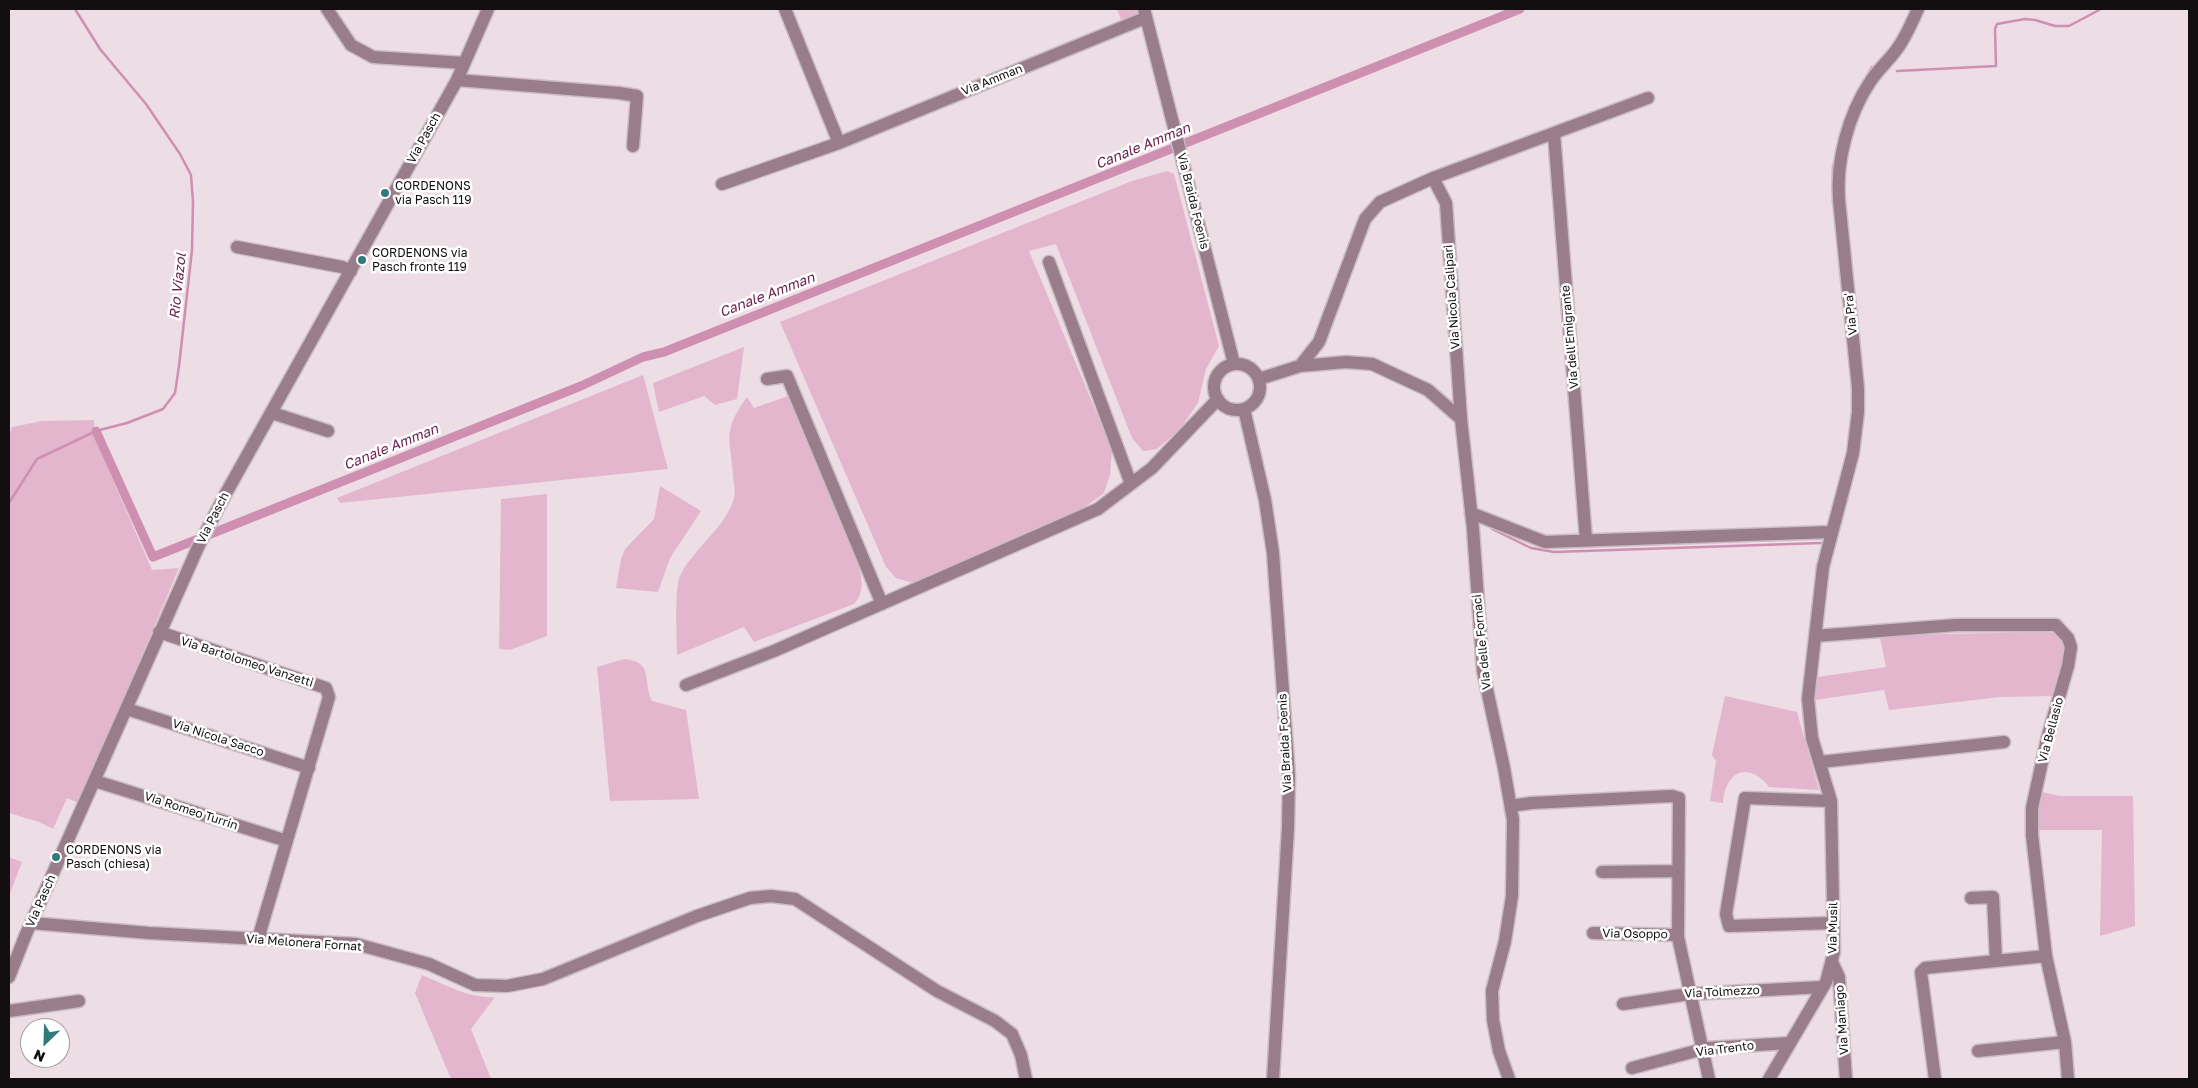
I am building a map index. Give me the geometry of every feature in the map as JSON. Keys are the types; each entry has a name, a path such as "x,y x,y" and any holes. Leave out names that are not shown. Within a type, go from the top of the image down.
{"street":[{"path":"327,9 352,45 362,53 372,57 464,63"},
{"name":"Via Pasch","path":"9,977 31,923 199,545 457,80 488,9"},
{"path":"785,9 839,143"},
{"name":"Via Pra'","path":"1815,636 1823,567 1851,462 1858,412 1858,388 1838,187 1839,170 1843,148 1860,100 1870,81 1906,35 1918,9"},
{"name":"Via Amman","path":"722,184 839,143 1144,13"},
{"name":"Via Braida Foenis","path":"1144,13 1177,134 1234,364"},
{"path":"457,80 619,92 637,96 633,146"},
{"path":"1300,366 1319,342 1365,219 1380,202 1433,178 1648,98"},
{"name":"Via dell'Emigrante","path":"1554,134 1586,540"},
{"name":"Via Nicola Calipari","path":"1433,178 1446,203 1461,419"},
{"path":"237,247 342,267 351,271"},
{"path":"1049,262 1132,484"},
{"path":"1259,379 1300,366 1346,362 1372,364 1428,390 1461,419"},
{"path":"1234,364 1249,367 1259,379 1260,387 1257,400 1244,409 1230,409 1218,399 1214,389 1215,379 1222,369 1234,364"},
{"path":"767,379 787,376 882,604"},
{"path":"686,685 774,651 1098,509 1152,468 1218,399"},
{"name":"Via Braida Foenis","path":"1244,409 1265,500 1273,553 1289,776 1288,828 1273,1079"},
{"path":"272,413 328,431"},
{"name":"Via delle Fornaci","path":"1461,419 1471,513 1483,671 1511,806 1514,860 1512,896 1505,941 1492,991 1493,1020 1499,1051 1509,1079"},
{"path":"1471,513 1546,542 1831,532"},
{"name":"Via Bellasio","path":"1815,636 1974,625 2056,625 2068,638 2071,647 2068,666 2047,739 2032,808 2032,835 2046,956 2065,1042 2068,1079"},
{"name":"Via Bartolomeo Vanzetti","path":"159,632 326,688 329,697 309,768"},
{"name":"Via Musil","path":"1769,1079 1823,987 1832,962 1831,801 1812,738 1809,715 1815,636"},
{"name":"Via Nicola Sacco","path":"127,709 309,768"},
{"path":"1820,762 2004,742"},
{"path":"258,939 309,768"},
{"name":"Via Romeo Turrin","path":"95,781 287,841"},
{"name":"Via Osoppo","path":"1511,806 1531,803 1672,796 1678,798 1678,935 1709,1079"},
{"path":"1831,801 1745,798 1726,914 1729,926 1833,923"},
{"path":"1602,872 1678,871"},
{"name":"Via Melonera Fornat","path":"31,923 356,944 429,964 475,985 507,986 543,979 697,916 750,898 770,896 794,899 937,991 995,1021 1012,1034 1021,1055 1026,1079"},
{"path":"1971,898 1993,897 1996,960"},
{"name":"Via Osoppo","path":"1593,933 1678,935"},
{"path":"1935,1079 1921,972 1925,968 2046,956"},
{"name":"Via Maniago","path":"1832,962 1839,977 1846,1079"},
{"name":"Via Tolmezzo","path":"1623,1004 1690,994 1823,987"},
{"path":"9,1011 79,1001"},
{"path":"1978,1051 2065,1042"},
{"name":"Via Trento","path":"1632,1068 1702,1050 1790,1043"}],"shaded area":[{"path":"1117,9 1136,9 1138,17 1123,24"},
{"path":"1167,171 1174,174 1219,346 1206,369 1198,403 1180,429 1157,449 1143,451 1132,438 1056,244 1029,251 1112,450 1110,475 1104,493 1057,527 913,583 896,578 886,567 780,322 1132,181"},
{"path":"744,347 737,399 715,405 704,396 659,412 653,383"},
{"path":"643,375 668,469 340,503 337,498"},
{"path":"788,396 858,564 861,580 860,595 854,604 754,642 744,627 677,655 676,603 680,576 693,556 724,519 734,498 735,489 730,434 734,418 747,397 754,408"},
{"path":"94,420 94,436 152,570 179,568 79,803 67,798 53,829 39,822 9,813 9,436 12,427 42,421"},
{"path":"660,486 701,511 670,558 658,592 616,588 621,559 625,549 654,519"},
{"path":"547,494 547,636 510,650 499,649 501,499"},
{"path":"2054,633 2065,641 2067,649 2056,696 2000,697 1889,710 1884,690 1815,700 1818,677 1886,667 1880,638 1897,635"},
{"path":"624,659 634,661 644,668 652,701 686,710 699,799 610,801 597,667"},
{"path":"1725,696 1797,712 1819,790 1769,787 1761,779 1746,772 1739,773 1733,777 1728,784 1723,803 1710,801 1716,761 1712,755"},
{"path":"2042,792 2060,796 2133,796 2135,926 2100,936 2102,830 2038,830 2037,819"},
{"path":"9,857 22,862 9,896"},
{"path":"422,975 476,996 495,997 471,1029 491,1079 451,1079 415,993"}],"waterway":[{"name":"Rio Viazol","path":"9,503 37,459 96,431 127,423 163,409 175,393 179,366 192,250 193,202 191,175 180,154 146,104 100,49 75,9"},
{"name":"Canale Amman","path":"96,431 153,557 581,386 643,357 664,352 1520,9"},
{"path":"1897,71 1996,66 1995,29 1997,24 2025,19 2055,26 2069,26 2101,9"},
{"path":"1859,90 1872,67"},
{"path":"1833,166 1833,180"},
{"path":"1492,529 1531,548 1554,552 1821,543"}],"place":[{"name":"CORDENONS via Pasch 119","path":"385,193"},
{"name":"CORDENONS via Pasch fronte 119","path":"362,260"},
{"name":"CORDENONS via Pasch (chiesa)","path":"56,857"}]}
